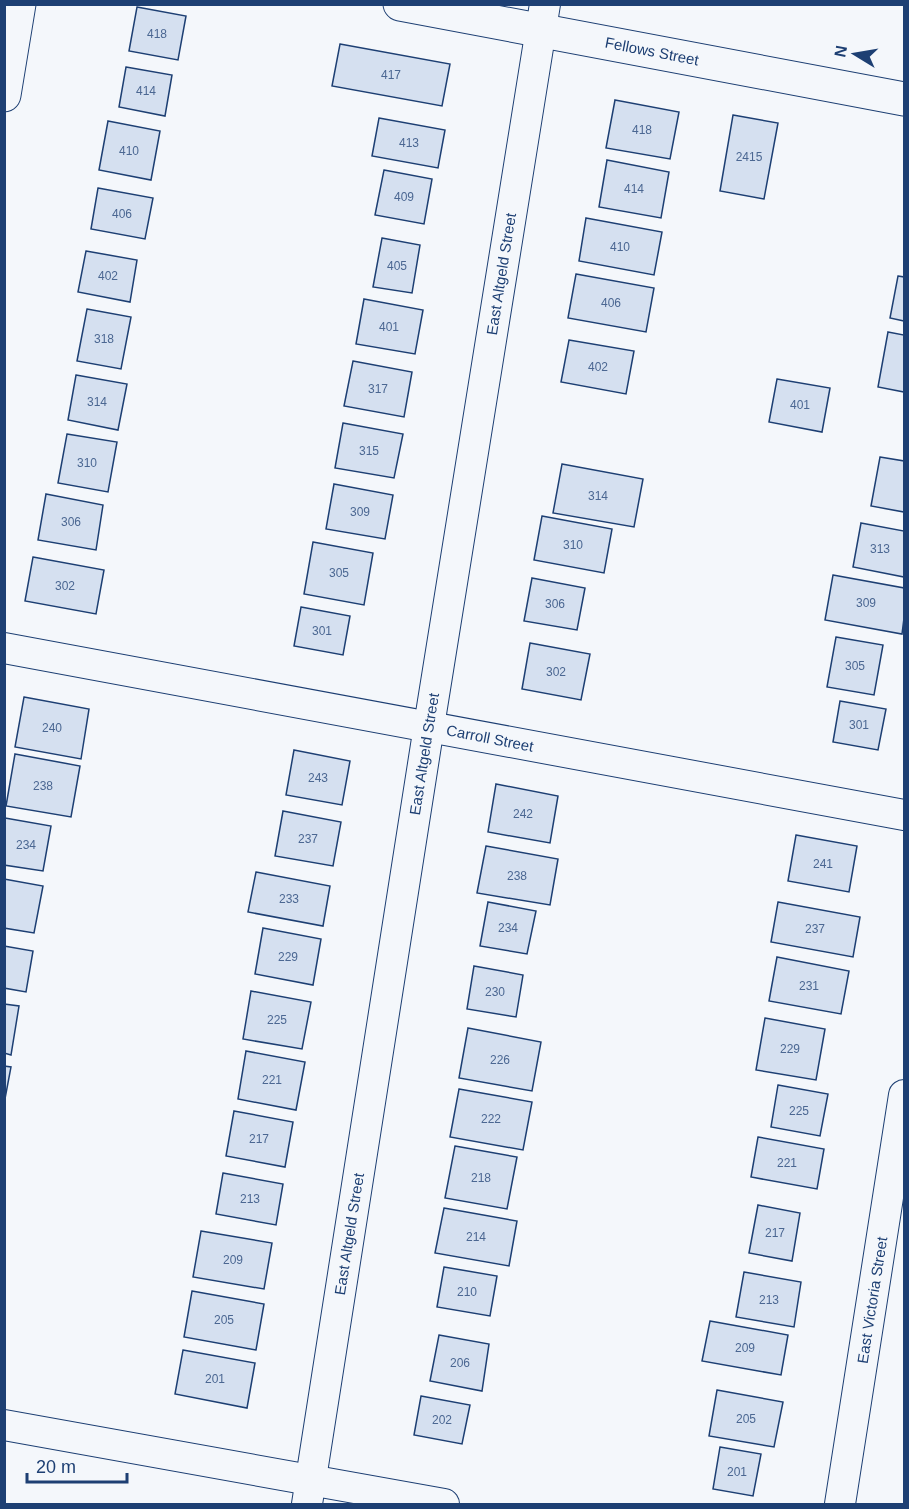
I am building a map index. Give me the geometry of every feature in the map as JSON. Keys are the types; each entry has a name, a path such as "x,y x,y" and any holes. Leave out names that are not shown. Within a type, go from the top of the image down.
{"street":[{"path":"4,95 19,4"},
{"name":"Fellows Street","path":"400,4 543,17 904,99"},
{"name":"East Altgeld Street","path":"309,1492 543,17"},
{"name":"Carroll Street","path":"4,648 904,814"},
{"name":"East Victoria Street","path":"840,1504 904,1095"},
{"path":"4,1425 309,1492 444,1504"}],"building":[{"path":"137,7 186,16 178,60 129,51"},
{"path":"340,44 450,64 442,106 332,86"},
{"path":"126,67 172,75 165,116 119,107"},
{"path":"615,100 679,112 670,159 606,148"},
{"path":"733,115 778,123 764,199 720,191"},
{"path":"379,118 445,130 438,168 372,156"},
{"path":"108,121 160,131 151,180 99,170"},
{"path":"607,160 669,172 661,218 599,207"},
{"path":"384,170 432,179 424,224 375,215"},
{"path":"98,188 153,198 145,239 91,229"},
{"path":"586,218 662,232 654,275 579,261"},
{"path":"382,238 420,245 412,293 373,287"},
{"path":"86,251 137,260 130,302 78,292"},
{"path":"576,274 654,288 646,332 568,318"},
{"path":"898,276 904,277 904,321 890,318"},
{"path":"364,299 423,310 415,354 356,344"},
{"path":"87,309 131,317 121,369 77,361"},
{"path":"888,332 904,335 904,392 878,387"},
{"path":"569,340 634,351 626,394 561,382"},
{"path":"353,361 412,372 404,417 344,406"},
{"path":"76,375 127,384 118,430 68,420"},
{"path":"777,379 830,388 822,432 769,422"},
{"path":"343,423 403,434 394,478 335,468"},
{"path":"67,434 117,442 108,492 58,483"},
{"path":"880,457 904,461 904,512 871,506"},
{"path":"562,464 643,479 634,527 553,513"},
{"path":"334,484 393,495 385,539 326,529"},
{"path":"46,494 103,505 96,550 38,540"},
{"path":"542,516 612,529 604,573 534,560"},
{"path":"861,523 904,531 904,577 853,567"},
{"path":"313,542 373,553 364,605 304,594"},
{"path":"33,557 104,570 96,614 25,601"},
{"path":"833,575 904,588 902,634 825,620"},
{"path":"532,578 585,588 577,630 524,621"},
{"path":"301,607 350,616 343,655 294,646"},
{"path":"836,637 883,645 874,695 827,687"},
{"path":"530,643 590,654 581,700 522,689"},
{"path":"24,697 89,709 81,759 15,747"},
{"path":"840,701 886,709 878,750 833,742"},
{"path":"294,750 350,761 342,805 286,795"},
{"path":"15,754 80,766 71,817 6,806"},
{"path":"496,784 558,796 550,843 488,832"},
{"path":"283,811 341,822 333,866 275,856"},
{"path":"5,818 51,826 43,871 4,865"},
{"path":"796,835 857,846 849,892 788,881"},
{"path":"486,846 558,859 550,905 477,893"},
{"path":"256,872 330,886 323,926 248,912"},
{"path":"4,879 43,886 34,933 4,928"},
{"path":"488,902 536,911 527,954 480,946"},
{"path":"778,902 860,917 853,957 771,942"},
{"path":"263,928 321,939 313,985 255,974"},
{"path":"4,946 33,951 26,992 4,988"},
{"path":"777,957 849,971 841,1014 769,1001"},
{"path":"474,966 523,975 516,1017 467,1009"},
{"path":"251,991 311,1002 302,1049 243,1039"},
{"path":"4,1004 19,1006 11,1055 4,1053"},
{"path":"765,1018 825,1029 816,1080 756,1070"},
{"path":"468,1028 541,1042 532,1091 459,1078"},
{"path":"246,1051 305,1062 296,1110 238,1099"},
{"path":"4,1066 11,1067 4,1104"},
{"path":"778,1085 828,1094 820,1136 771,1127"},
{"path":"459,1089 532,1102 523,1150 450,1137"},
{"path":"234,1111 293,1122 285,1167 226,1156"},
{"path":"758,1137 824,1149 817,1189 751,1177"},
{"path":"455,1146 517,1157 507,1209 445,1198"},
{"path":"223,1173 283,1184 276,1225 216,1214"},
{"path":"758,1205 800,1213 792,1261 749,1253"},
{"path":"444,1208 517,1221 509,1266 435,1253"},
{"path":"201,1231 272,1243 264,1289 193,1277"},
{"path":"444,1267 497,1276 490,1316 437,1307"},
{"path":"744,1272 801,1282 794,1327 736,1317"},
{"path":"192,1291 264,1304 256,1350 184,1337"},
{"path":"710,1321 788,1335 781,1375 702,1361"},
{"path":"439,1335 489,1344 482,1391 430,1381"},
{"path":"183,1350 255,1363 247,1408 175,1394"},
{"path":"717,1390 783,1402 774,1447 709,1436"},
{"path":"421,1396 470,1405 462,1444 414,1435"},
{"path":"720,1447 761,1454 753,1496 713,1489"}]}
